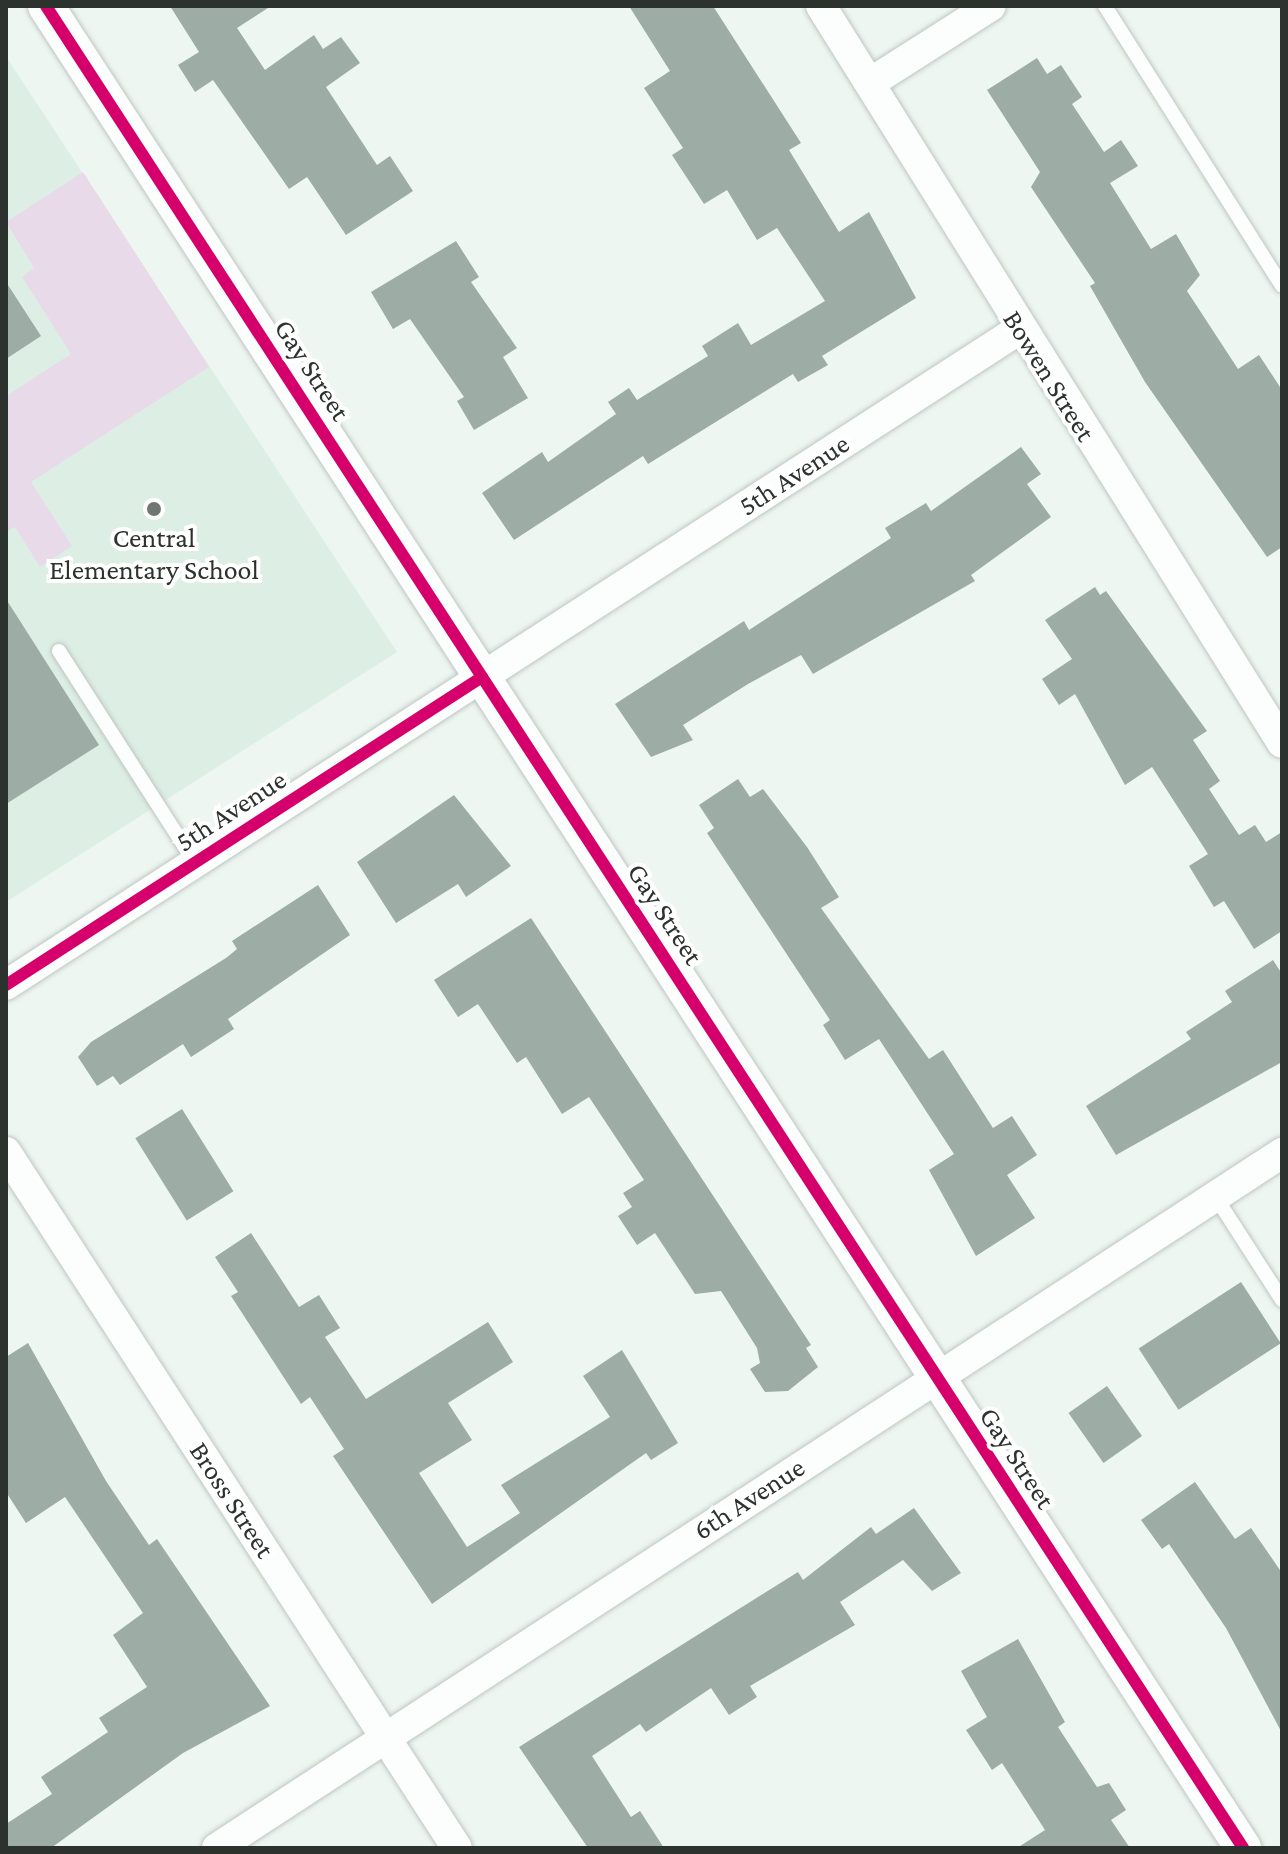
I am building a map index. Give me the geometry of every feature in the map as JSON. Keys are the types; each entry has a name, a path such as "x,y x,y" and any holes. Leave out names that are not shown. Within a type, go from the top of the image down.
{"street":[{"name":"Gay Street","path":"46,6 1243,1848"},
{"name":"Bowen Street","path":"821,6 1018,330 1282,743"},
{"path":"870,83 991,6"},
{"name":"5th Avenue","path":"6,985 1018,330"},
{"name":"Bross Street","path":"6,1152 457,1848"},
{"name":"6th Avenue","path":"217,1848 1282,1153"}],"lane":[{"path":"1105,6 1282,286"},
{"path":"59,651 195,863"},
{"path":"1214,1196 1282,1300"}],"shaded area":[{"name":"Central Elementary School","path":"6,59 397,652 6,902"},
{"path":"83,172 209,367 31,482 72,546 40,567 15,527 6,532 6,396 71,354 22,277 34,268 6,222"}],"building":[{"path":"170,6 271,6 237,28 265,70 314,35 323,49 341,37 360,63 326,87 377,165 390,156 413,191 346,235 307,177 289,189 213,80 195,92 178,65 199,52"},
{"path":"629,6 713,6 801,143 789,150 839,232 869,212 916,298 822,356 828,365 798,382 793,374 648,464 643,456 514,540 482,493 542,452 548,462 616,414 608,402 629,388 637,400 708,356 702,346 738,323 751,345 825,301 777,228 757,240 727,190 704,204 672,155 683,148 644,88 670,71"},
{"path":"1037,58 1047,74 1061,65 1082,97 1072,104 1104,152 1121,140 1138,166 1110,183 1151,249 1176,234 1200,275 1187,291 1238,369 1259,355 1282,390 1282,547 1267,557 1145,382 1090,286 1095,283 1031,187 1040,172 987,90"},
{"path":"456,241 479,277 471,282 517,348 503,357 528,398 474,430 457,401 464,397 410,319 393,329 371,292"},
{"path":"6,282 41,336 6,359"},
{"path":"1021,447 1041,474 1027,484 1051,517 971,575 975,581 813,674 801,655 683,725 693,740 651,757 615,704 744,621 749,630 891,538 885,528 926,503 931,511"},
{"path":"1095,587 1100,595 1106,591 1207,731 1193,740 1220,781 1209,789 1239,835 1255,825 1266,842 1282,832 1282,931 1254,949 1224,901 1214,907 1189,866 1208,854 1152,767 1125,785 1075,694 1059,705 1042,679 1072,659 1045,620"},
{"name":"Central Elementary School","path":"6,599 99,745 6,804"},
{"path":"738,779 750,797 763,789 807,847 839,897 821,908 929,1059 943,1050 993,1128 1012,1116 1037,1155 1007,1175 1035,1218 976,1256 929,1170 954,1154 879,1039 845,1060 823,1025 830,1020 707,833 714,828 699,805"},
{"path":"454,795 511,866 466,897 458,884 396,923 357,862"},
{"path":"318,885 350,935 228,1019 234,1029 191,1057 183,1044 120,1085 113,1076 97,1086 78,1057 91,1042 226,958 237,949 232,941"},
{"path":"531,918 811,1345 806,1348 818,1367 788,1391 765,1392 750,1369 760,1363 757,1348 721,1291 695,1294 655,1233 637,1245 618,1216 632,1207 623,1193 644,1180 589,1097 562,1114 526,1057 517,1063 478,1004 458,1017 434,980"},
{"path":"1273,960 1282,974 1282,1062 1116,1155 1086,1106 1191,1039 1186,1032 1232,1002 1225,991"},
{"path":"182,1109 233,1191 187,1220 135,1138"},
{"path":"251,1233 299,1307 319,1295 340,1328 325,1337 366,1399 488,1322 513,1362 448,1403 472,1440 419,1473 467,1547 520,1513 501,1485 610,1417 583,1376 622,1350 678,1443 651,1460 646,1453 432,1604 333,1456 344,1449 310,1397 301,1404 231,1296 238,1292 215,1257"},
{"path":"1241,1282 1281,1343 1178,1410 1139,1348"},
{"path":"28,1343 106,1481 149,1545 157,1539 270,1706 183,1753 51,1848 6,1848 6,1824 52,1794 41,1777 108,1732 99,1718 147,1687 113,1635 143,1613 65,1497 26,1523 6,1492 6,1357"},
{"path":"1107,1386 1142,1436 1103,1463 1068,1413"},
{"path":"1195,1482 1235,1539 1251,1528 1282,1573 1282,1733 1226,1628 1169,1544 1162,1549 1141,1520"},
{"path":"914,1508 961,1573 932,1591 903,1560 840,1602 855,1625 750,1686 757,1697 729,1715 711,1688 646,1732 640,1724 592,1756 631,1817 640,1811 664,1848 588,1848 519,1747 798,1572 803,1580 871,1527 876,1534"},
{"path":"1018,1639 1065,1722 1058,1727 1097,1787 1109,1783 1126,1810 1111,1820 1130,1848 1017,1848 1045,1830 1002,1763 992,1770 966,1730 987,1717 961,1671"}],"cycle path":[{"path":"46,6 1243,1848"},
{"path":"6,985 482,677"}],"place":[{"name":"Central Elementary School","path":"154,509"}]}
